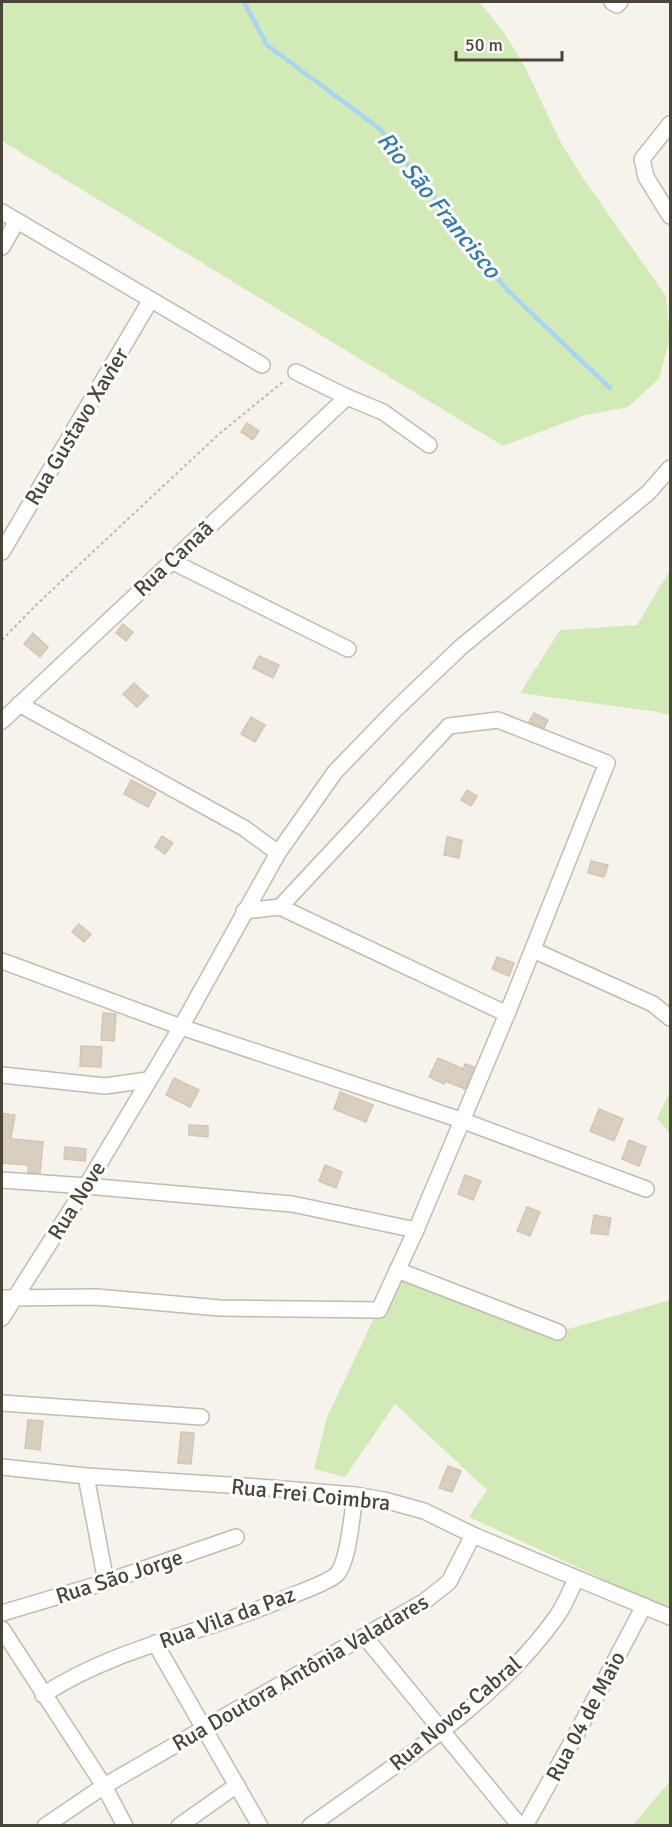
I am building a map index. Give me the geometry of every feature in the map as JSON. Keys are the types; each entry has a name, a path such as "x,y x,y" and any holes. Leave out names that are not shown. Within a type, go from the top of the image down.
{"street":[{"path":"612,2 617,5 620,2"},
{"path":"670,124 642,159 646,177 670,216"},
{"path":"2,212 262,365"},
{"path":"2,247 17,221"},
{"name":"Rua Gustavo Xavier","path":"2,552 150,301"},
{"path":"296,372 383,412 429,445"},
{"name":"Rua Canaã","path":"2,721 347,397"},
{"name":"Rua Nove","path":"2,1318 7,1298 86,1185 181,1027 278,853 335,772 461,647 648,493 670,468"},
{"path":"171,561 348,649"},
{"path":"19,704 244,828 278,853"},
{"path":"7,1298 96,1297 220,1308 378,1310 416,1230 507,1014 608,763 498,720 450,726 280,907"},
{"path":"244,911 280,907 507,1014"},
{"path":"533,950 653,1004 670,1018"},
{"path":"2,961 181,1027 461,1120 646,1189"},
{"path":"2,1075 105,1086 148,1080"},
{"path":"2,1180 86,1185 292,1204 416,1230"},
{"path":"398,1270 558,1332"},
{"path":"2,1403 201,1416"},
{"name":"Rua Frei Coimbra","path":"2,1467 86,1476 259,1486 384,1500 424,1511 472,1535 576,1580 670,1617"},
{"path":"86,1476 106,1582"},
{"name":"Rua Vila da Paz","path":"43,1695 74,1676 156,1643 259,1610 336,1576 345,1558 355,1495"},
{"name":"Rua Doutora Antônia Valadares","path":"45,1826 104,1786 425,1601 449,1582 472,1535"},
{"name":"Rua São Jorge","path":"2,1614 236,1538"},
{"name":"Rua Novos Cabral","path":"310,1826 441,1731 509,1674 559,1614 576,1580"},
{"name":"Rua 04 de Maio","path":"525,1826 644,1606"},
{"path":"2,1629 104,1786 125,1826"},
{"path":"365,1637 519,1826"},
{"path":"156,1643 260,1826"},
{"path":"179,1826 237,1785"}],"path":[{"path":"2,640 43,598 219,434 296,372"}],"green space":[{"path":"2,2 479,2 503,31 525,67 561,143 585,181 666,296 670,337 659,379 628,407 585,415 503,446 2,141"},
{"path":"670,570 670,715 520,693 560,630 637,625"},
{"path":"670,1092 670,1134 657,1118"},
{"path":"397,1270 558,1332 670,1300 670,1610 469,1517 487,1490 395,1404 345,1477 314,1469 327,1417"},
{"path":"670,1781 670,1825 633,1825"}],"building":[{"path":"247,423 259,431 253,440 241,432"},
{"path":"123,624 133,632 126,641 116,633"},
{"path":"33,633 48,647 40,657 24,644"},
{"path":"259,656 279,665 273,678 253,668"},
{"path":"134,683 148,696 137,707 123,694"},
{"path":"534,713 548,720 544,728 529,722"},
{"path":"251,717 265,725 255,742 241,734"},
{"path":"131,780 156,793 148,807 124,794"},
{"path":"467,790 477,796 471,806 461,800"},
{"path":"162,836 173,843 165,854 155,847"},
{"path":"447,837 462,840 459,858 444,855"},
{"path":"591,861 608,865 604,877 588,873"},
{"path":"79,924 91,934 84,942 72,932"},
{"path":"497,957 514,963 509,976 492,969"},
{"path":"103,1013 116,1014 114,1041 101,1040"},
{"path":"81,1046 102,1047 101,1067 80,1066"},
{"path":"438,1058 463,1069 465,1064 474,1067 465,1089 445,1081 444,1084 429,1077"},
{"path":"174,1078 199,1090 190,1107 166,1095"},
{"path":"340,1092 373,1105 366,1122 334,1109"},
{"path":"599,1109 623,1119 614,1141 590,1131"},
{"path":"2,1113 15,1115 11,1138 43,1142 40,1173 28,1172 28,1165 2,1163"},
{"path":"189,1125 208,1126 208,1137 189,1135"},
{"path":"629,1140 646,1147 639,1166 622,1159"},
{"path":"65,1147 86,1149 85,1161 64,1159"},
{"path":"325,1165 342,1172 336,1188 319,1181"},
{"path":"465,1175 481,1181 473,1200 458,1194"},
{"path":"527,1207 540,1212 530,1236 517,1231"},
{"path":"594,1215 611,1218 608,1235 591,1233"},
{"path":"28,1420 43,1421 40,1450 25,1448"},
{"path":"181,1432 194,1433 191,1464 178,1463"},
{"path":"448,1466 461,1471 452,1492 439,1488"}],"waterway":[{"name":"Rio São Francisco","path":"244,2 267,45 380,129 506,289 610,388"}]}
